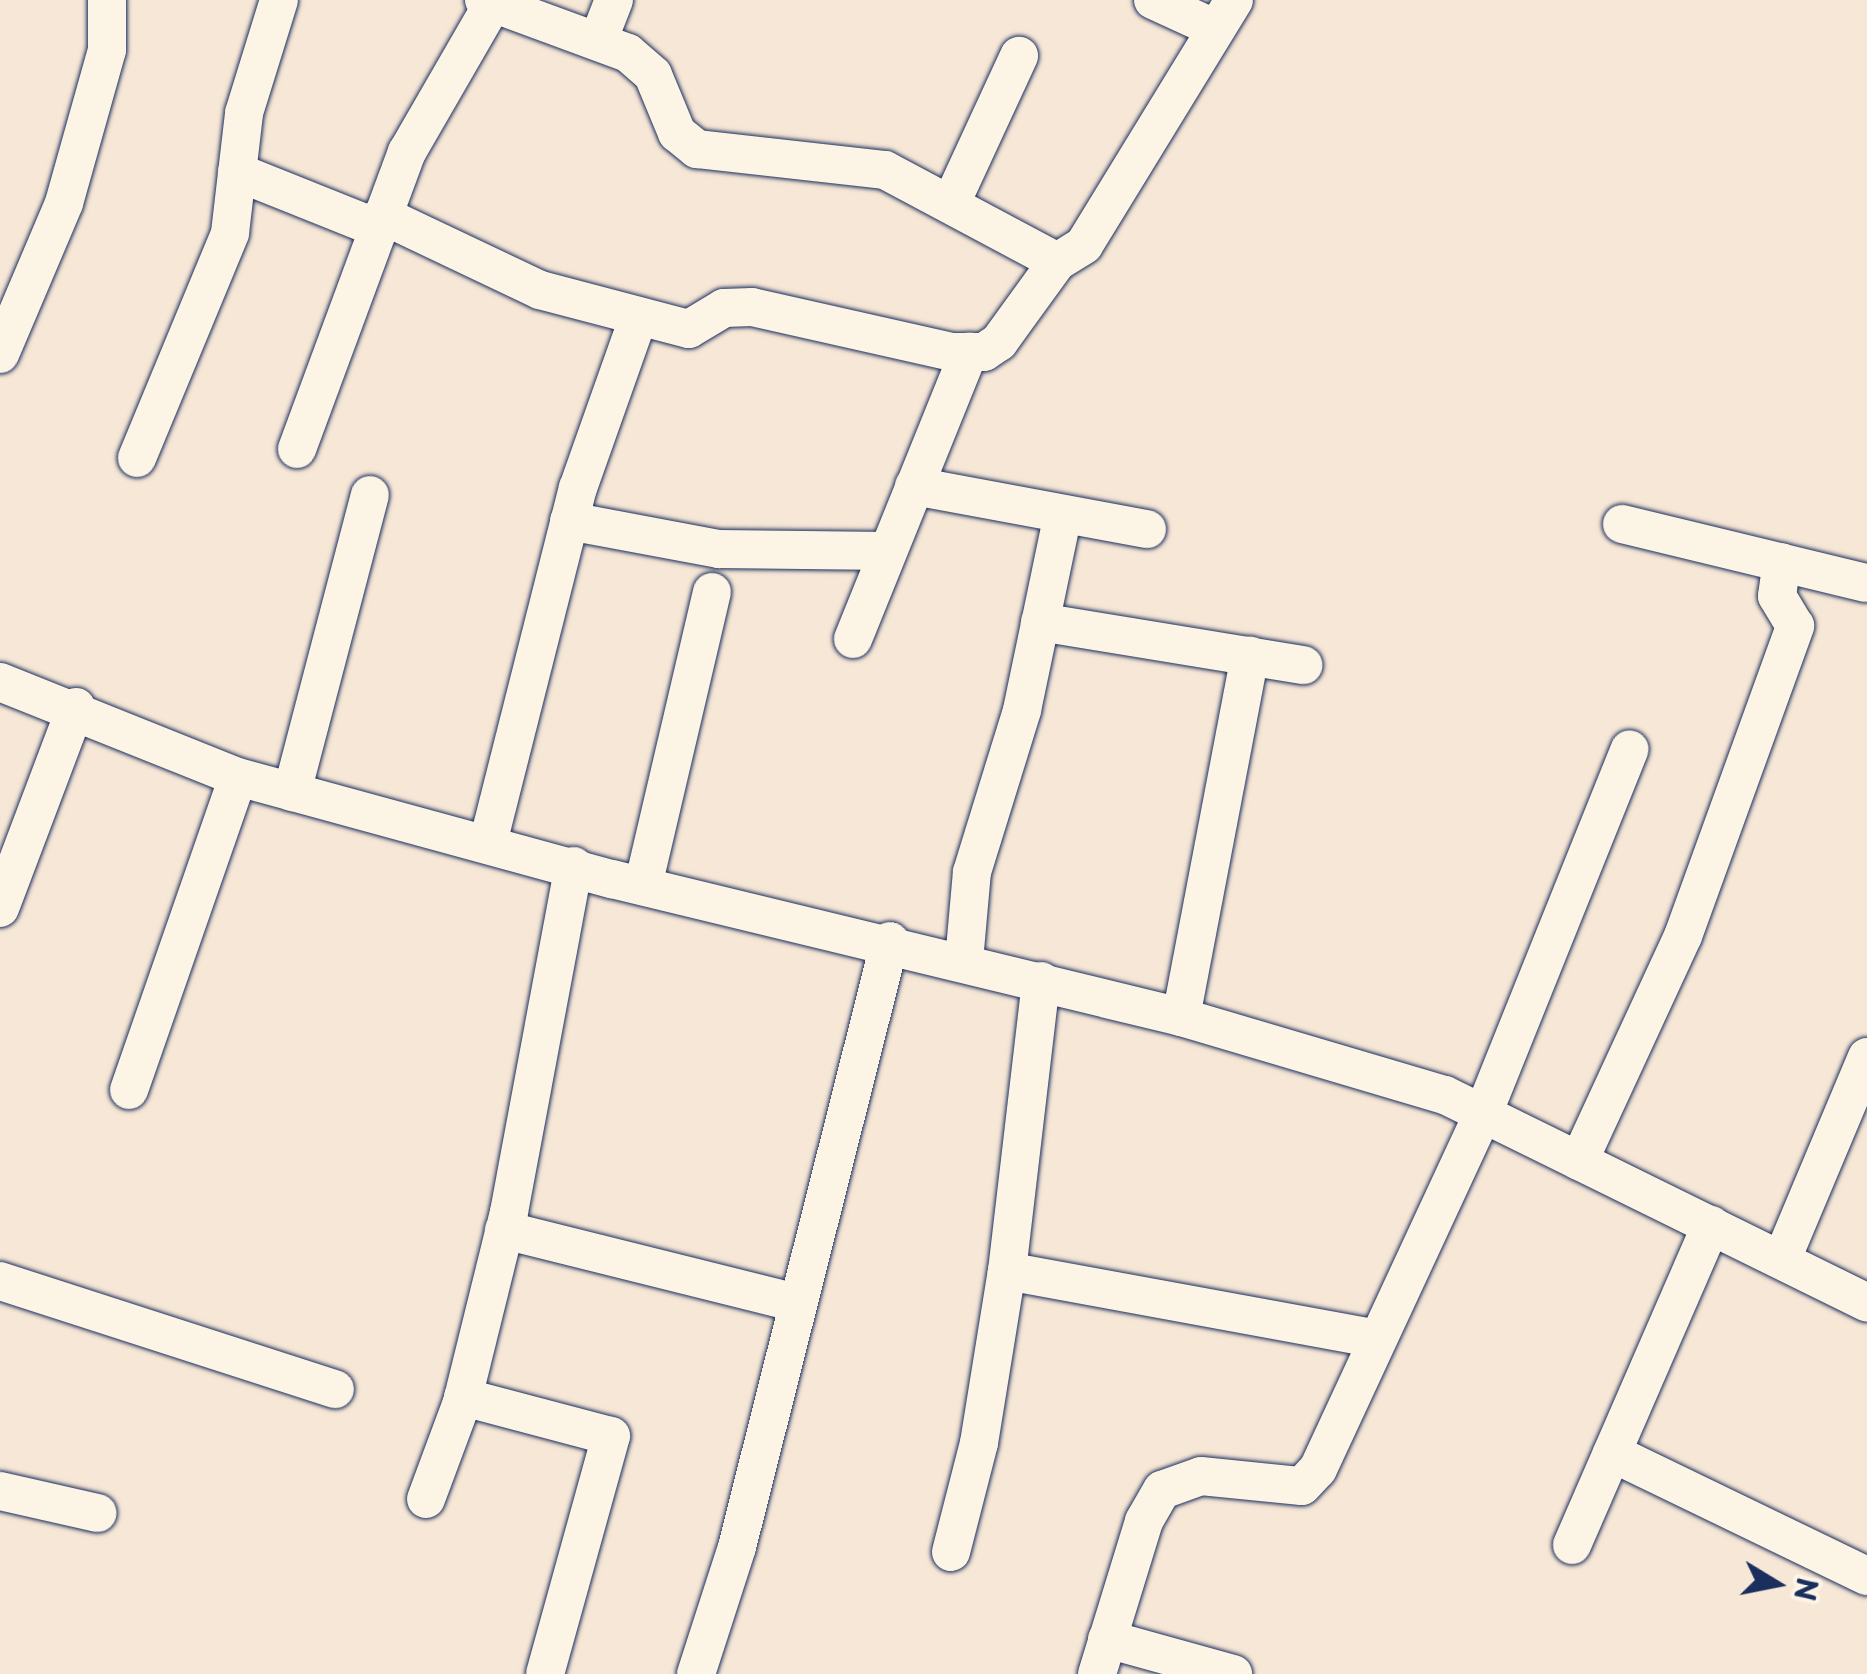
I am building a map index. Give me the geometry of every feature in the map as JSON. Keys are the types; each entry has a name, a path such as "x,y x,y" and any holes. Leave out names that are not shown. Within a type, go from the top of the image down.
{"street":[{"path":"0,354 64,203 107,50 107,0"},
{"path":"138,458 230,233 244,112 278,0"},
{"path":"598,42 614,0"},
{"path":"236,172 379,222 540,290 689,329 724,308 752,307 969,352 999,342 1056,262 1084,245 1225,14 1152,0"},
{"path":"298,450 407,152 489,2 628,53 654,76 660,106 698,148 886,170 952,201 1056,262"},
{"path":"952,201 1019,56"},
{"path":"489,840 570,521 639,316"},
{"path":"852,638 969,352"},
{"path":"914,486 1062,518 1146,529"},
{"path":"292,792 370,495"},
{"path":"964,960 972,872 1040,622 1062,518"},
{"path":"570,521 720,549 888,551"},
{"path":"1622,524 1866,582"},
{"path":"1579,1161 1683,936 1795,626 1777,596 1782,562"},
{"path":"643,886 712,592"},
{"path":"1040,622 1304,665"},
{"path":"1181,1017 1250,656"},
{"path":"0,682 76,707 238,777 489,840 643,886 890,941 1041,980 1445,1095 1867,1302"},
{"path":"0,908 76,707"},
{"path":"1234,1674 1102,1656 1144,1521 1162,1490 1201,1476 1302,1486 1318,1469 1483,1114 1630,749"},
{"path":"129,1090 238,777"},
{"path":"426,1499 463,1398 504,1230 574,866"},
{"path":"696,1674 737,1548 890,941"},
{"path":"951,1552 979,1444 1007,1271 1041,980"},
{"path":"1782,1259 1867,1058"},
{"path":"1572,1545 1711,1224"},
{"path":"504,1230 796,1304"},
{"path":"1007,1271 1377,1340"},
{"path":"0,1280 335,1389"},
{"path":"463,1398 611,1436 545,1674"},
{"path":"1612,1453 1867,1576"},
{"path":"0,1491 98,1513"}]}
